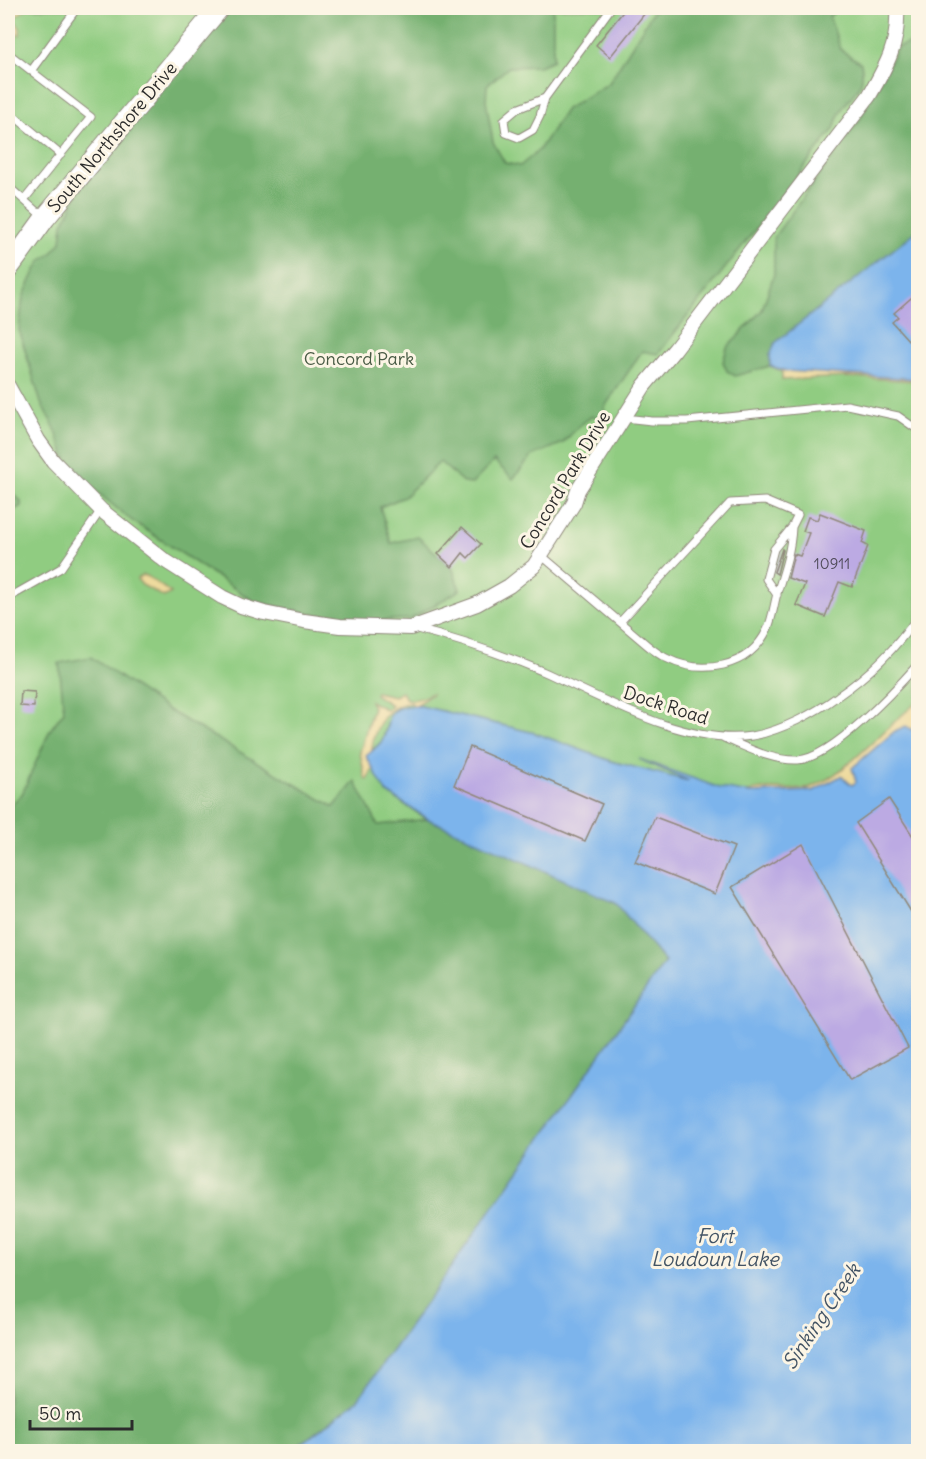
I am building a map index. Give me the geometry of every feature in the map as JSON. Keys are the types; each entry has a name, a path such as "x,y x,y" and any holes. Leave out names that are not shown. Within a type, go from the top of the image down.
{"main road":[{"name":"South Northshore Drive","path":"8,269 45,218 219,8"}],"street":[{"name":"Concord Park Drive","path":"8,386 48,454 101,510 164,560 222,597 241,606 264,613 340,626 411,628 477,604 509,586 534,566 574,503 578,490 644,386 675,349 869,96 894,47 898,22 897,8"}],"lane":[{"path":"31,71 77,8"},
{"path":"545,98 517,109 504,120 506,133 519,138 532,130 540,116 545,98 610,8"},
{"path":"8,53 91,117 24,200"},
{"path":"8,111 61,155"},
{"path":"8,186 45,218"},
{"path":"624,418 687,421 847,405 898,416 918,430"},
{"path":"620,622 730,503 765,501 798,515 774,549 766,579 777,595"},
{"path":"8,598 61,568 101,510"},
{"path":"542,555 665,658 694,666 727,665 742,659 761,641 767,630 791,548 792,526"},
{"name":"Dock Road","path":"411,628 478,646 666,724 722,737 753,735 797,721 829,703 856,683 896,645 918,616"},
{"path":"722,737 776,759 802,760 814,756 829,748 879,705 918,663"}],"green space":[{"name":"Concord Park","path":"8,8 918,8 918,230 775,343 770,355 771,366 918,370 918,738 812,810 679,780 611,761 535,733 421,706 390,714 382,741 366,756 386,792 428,820 616,903 291,1451 8,1451"},
{"path":"228,8 553,8 553,60 539,66 509,67 487,85 486,101 493,142 505,163 520,166 539,150 566,109 609,83 655,8 835,8 833,14 829,16 841,50 861,63 862,77 859,87 844,106 834,129 658,354 642,351 604,408 611,419 592,416 563,443 532,456 513,479 494,461 472,484 464,483 440,462 404,497 380,507 391,543 418,537 452,567 460,590 411,619 370,621 318,615 255,602 131,520 96,491 66,458 55,429 41,403 19,330 23,297 41,261 51,254 61,242 63,224 84,181"},
{"path":"918,40 918,230 775,343 770,355 770,366 735,376 727,371 723,362 727,348 762,310 774,274 774,237 860,119 898,47"},
{"path":"8,489 21,501 21,506 8,514"},
{"path":"91,657 168,710 334,807 355,781 378,825 428,819 616,903 665,962 357,1401 291,1451 8,1452 8,808 22,794 50,730 64,711 59,663"}],"sand":[{"path":"8,8 28,8 13,18 20,28 20,35 14,33 8,39"},
{"path":"778,363 918,370 918,381 848,377 782,380 782,371 770,366"},
{"path":"143,575 171,593 164,597 142,585 137,579"},
{"path":"376,692 394,696 402,692 406,699 420,698 433,693 415,706 411,703 401,705 384,717 372,746 374,766 367,780 360,752 373,707 370,701 387,710 391,705 375,694"},
{"path":"918,702 918,738 831,800 744,794 767,789 808,788 822,782 850,762"}],"water":[{"path":"918,230 918,379 786,371 770,366 770,355 775,343"},
{"name":"Fort Loudoun Lake","path":"406,706 421,706 535,733 611,761 689,781 639,759 720,788 750,793 813,791 841,776 852,785 856,782 852,768 895,731 906,726 914,731 918,726 918,1451 291,1452 357,1401 665,962 616,903 428,819 386,792 366,756 381,742 393,711"}],"building":[{"path":"626,8 649,8 610,57 596,45"},
{"path":"918,292 918,351 892,322 898,317 894,313"},
{"path":"820,513 866,531 862,543 868,546 852,587 839,582 825,617 796,605 805,584 788,578 794,554 800,556 809,533 803,531 808,517 817,520"},
{"path":"462,527 481,544 468,558 463,553 452,567 438,554"},
{"path":"783,550 777,574 774,572"},
{"path":"21,691 35,692 34,707 20,706"},
{"path":"470,747 602,804 585,841 454,785"},
{"path":"889,799 918,844 918,923 856,823"},
{"path":"655,817 734,847 715,894 635,862"},
{"path":"803,844 908,1048 850,1080 732,887"}],"water label":[{"name":"Sinking Creek","path":"821,1316"}]}
